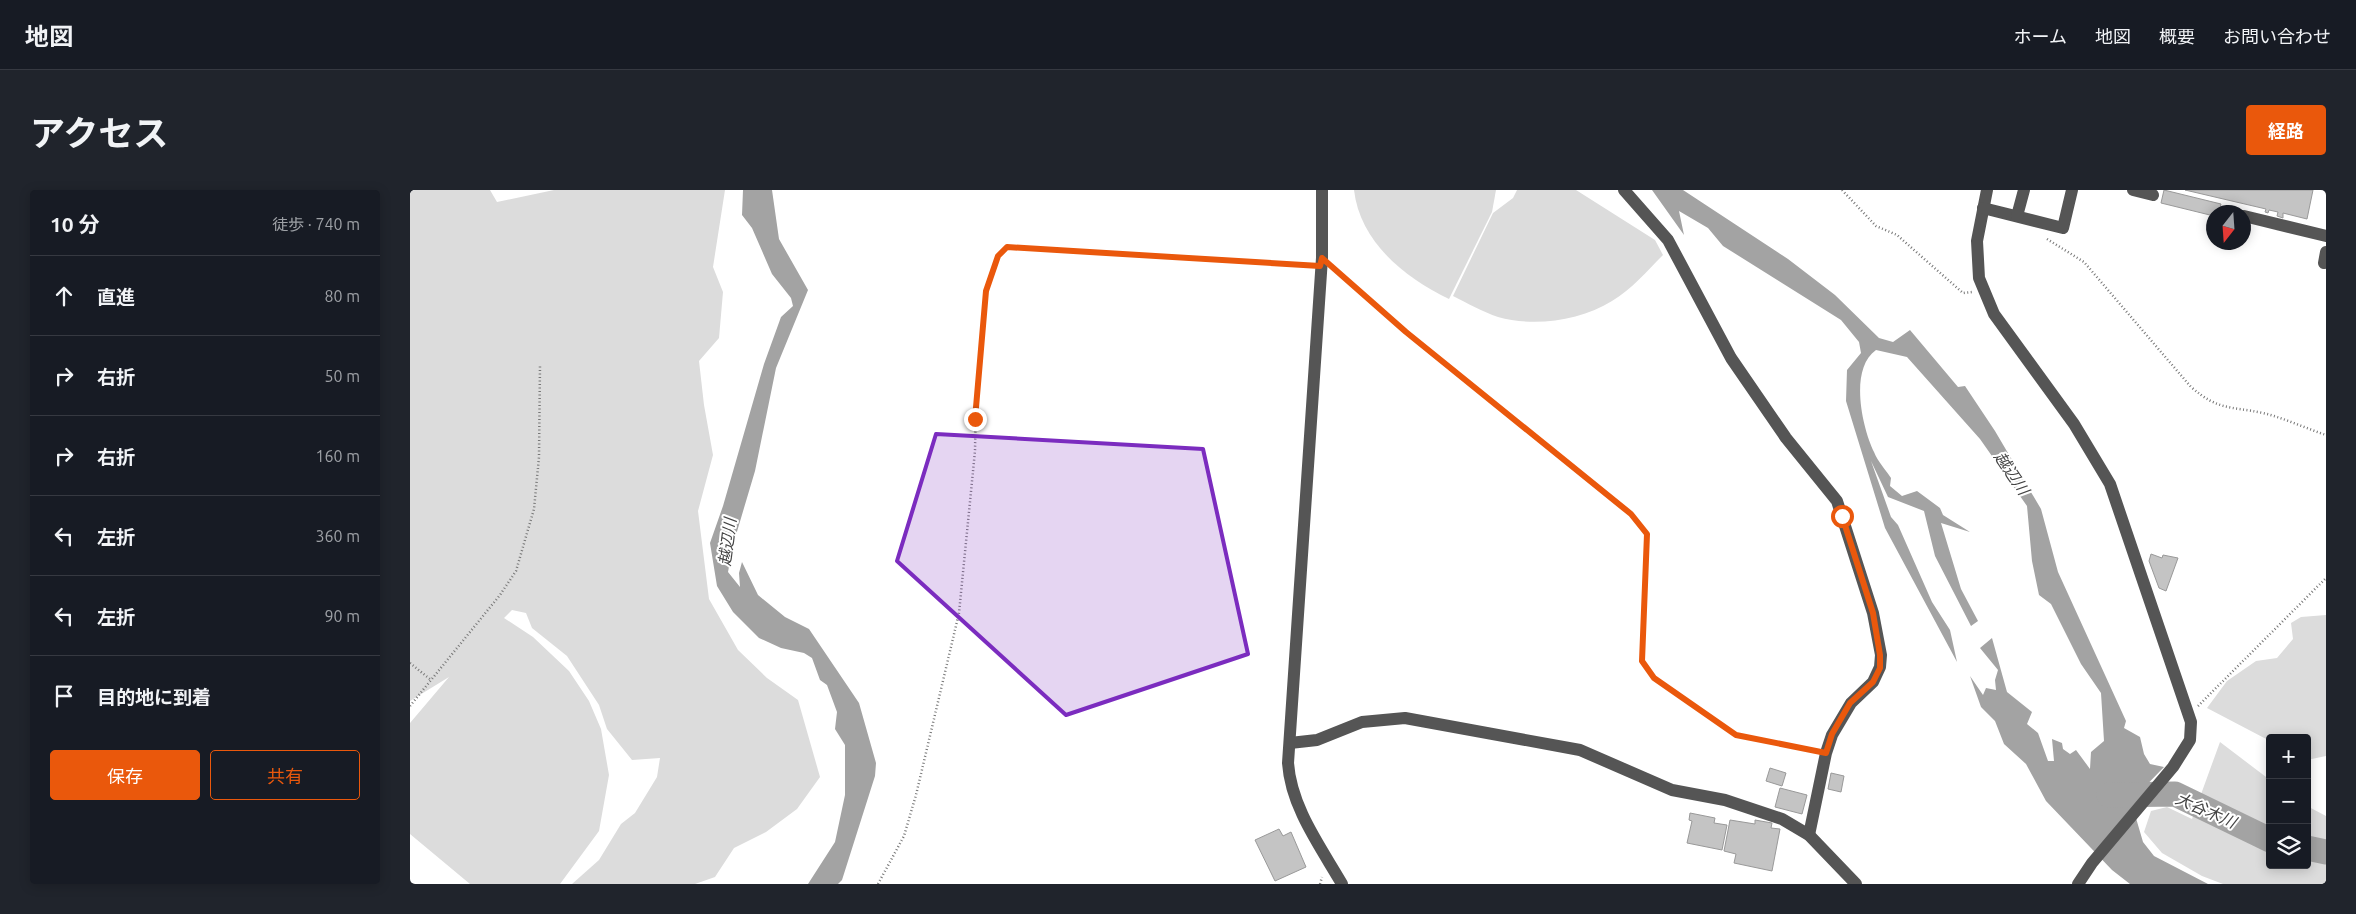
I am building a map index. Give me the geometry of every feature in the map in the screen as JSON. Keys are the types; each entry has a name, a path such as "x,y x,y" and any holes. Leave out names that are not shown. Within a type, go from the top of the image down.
{"street":[{"path":"1322,190 1321,262 1288,763 1289,782 1306,822 1342,884"},
{"path":"1624,190 1668,240 1731,358 1786,438 1837,501 1873,613 1880,655 1880,668 1873,682 1850,703 1832,734 1826,753 1809,835"},
{"path":"1987,190 1977,241 1979,278 1994,314 2074,424 2110,484 2192,722 2190,740 2173,767 2092,863 2078,884"},
{"path":"2017,216 2024,190"},
{"path":"1982,208 2063,228 2072,190"},
{"path":"2133,190 2153,195"},
{"path":"2251,218 2326,236"},
{"path":"1290,743 1317,740 1362,722 1404,718 1498,733 1580,750 1672,790 1725,800 1782,819 1809,835 1856,884"}],"path":[{"path":"1842,190 1876,226 1897,235 1964,293 1984,290"},
{"path":"2044,237 2084,262 2192,387 2207,400 2221,406 2264,413 2326,435"},
{"path":"878,884 886,872 906,828 959,613 975,451 976,396 986,291 998,256 1007,247 1321,262 1631,514 1647,534 1642,661 1654,678 1736,735 1826,753"},
{"path":"410,706 500,595 516,571 534,509 539,458 540,365"},
{"path":"2189,714 2326,578"},
{"path":"410,663 431,680"}],"highlighted area":[{"path":"936,434 1203,449 1248,654 1066,715 897,561"}],"shaded area":[{"path":"410,190 490,190 497,202 554,190 725,190 713,267 723,292 719,338 699,361 704,405 713,455 698,511 709,599 738,650 767,678 798,700 820,777 797,809 766,832 734,848 715,877 695,884 572,884 599,860 621,824 635,813 657,777 660,758 632,760 607,729 599,705 567,656 532,628 526,613 512,610 504,618 533,637 569,671 589,701 601,729 609,775 599,831 560,884 470,884 410,834 410,723 449,677 410,701"},
{"path":"1354,190 1496,190 1492,212 1449,299 1416,280 1387,256 1365,226 1358,209"},
{"path":"1517,190 1576,190 1655,240 1663,255 1626,291 1612,301 1586,313 1556,320 1526,322 1487,313 1453,296 1493,213 1513,198"},
{"path":"2326,615 2326,756 2311,759 2311,734 2266,734 2266,739 2207,708 2227,681 2256,661 2277,658 2293,639 2291,623 2301,617"},
{"path":"2220,742 2266,777 2266,869 2311,869 2311,808 2326,816 2326,884 2223,884 2202,876 2162,853 2144,832 2151,811 2167,807 2192,819"}],"water":[{"name":"越辺川","path":"743,190 772,190 779,239 808,290 776,368 755,471 733,545 728,572 740,587 739,573 742,562 758,595 785,617 809,629 859,703 876,763 875,776 842,880 838,884 808,884 835,842 845,795 845,745 835,729 837,712 827,685 820,680 812,658 804,653 781,648 759,638 733,612 717,586 710,543 723,506 764,364 781,317 793,306 791,298 772,274 752,228 742,215"},
{"name":"越辺川","path":"1652,190 1683,190 1788,259 1835,295 1879,338 1893,342 1910,330 1958,387 1965,386 1995,431 2041,509 2058,572 2126,721 2124,728 2140,737 2144,754 2150,764 2164,767 2131,801 2143,842 2154,856 2208,884 2130,884 2112,870 2046,801 2026,764 2004,744 1995,721 1981,707 1970,676 1983,695 1986,688 1996,690 1995,680 1998,670 1980,648 1992,638 2007,692 2032,712 2027,724 2038,733 2048,761 2054,761 2052,739 2062,743 2063,749 2070,754 2076,750 2090,769 2091,752 2104,741 2101,693 2081,664 2051,604 2039,595 2032,561 2027,506 1980,439 1907,357 1876,350 1868,359 1860,384 1862,414 1874,452 1891,478 1890,486 1902,496 1917,491 1940,508 1943,515 1970,532 1941,523 1961,589 1978,621 1971,626 1935,556 1924,511 1888,497 1871,461 1891,517 1898,525 1932,602 1950,630 1957,662 1885,528 1846,401 1847,370 1861,353 1859,342 1841,320 1723,246 1708,228 1679,211 1684,235"}],"building":[{"path":"2164,190 2221,204 2206,205 2206,214 2161,203"},
{"path":"2185,190 2313,190 2307,219 2283,213 2283,218 2277,216 2278,212 2269,210 2268,213 2265,212 2266,209"},
{"path":"2151,554 2162,558 2163,555 2178,558 2166,591 2159,588 2149,561"},
{"path":"1770,768 1786,773 1782,786 1766,781"},
{"path":"1831,773 1844,776 1841,792 1828,789"},
{"path":"1780,788 1807,795 1802,814 1775,807"},
{"path":"1690,813 1715,818 1714,823 1727,825 1722,850 1687,843 1692,821 1689,820"},
{"path":"1730,820 1755,824 1755,820 1772,823 1771,828 1780,829 1772,871 1734,863 1736,854 1724,851"},
{"path":"1279,829 1283,836 1291,832 1306,867 1275,881 1255,840"}],"waterway":[{"name":"大谷木川","path":"2109,795 2175,794 2266,838"},
{"name":"大谷木川","path":"2311,849 2326,852"}],"route":[{"path":"975,419 986,291 992,268 998,256 1007,247 1320,266 1322,258 1406,332 1631,514 1647,534 1642,661 1654,678 1736,735 1826,753 1832,734 1850,703 1873,682 1880,668 1880,655 1873,613 1842,516"}]}
